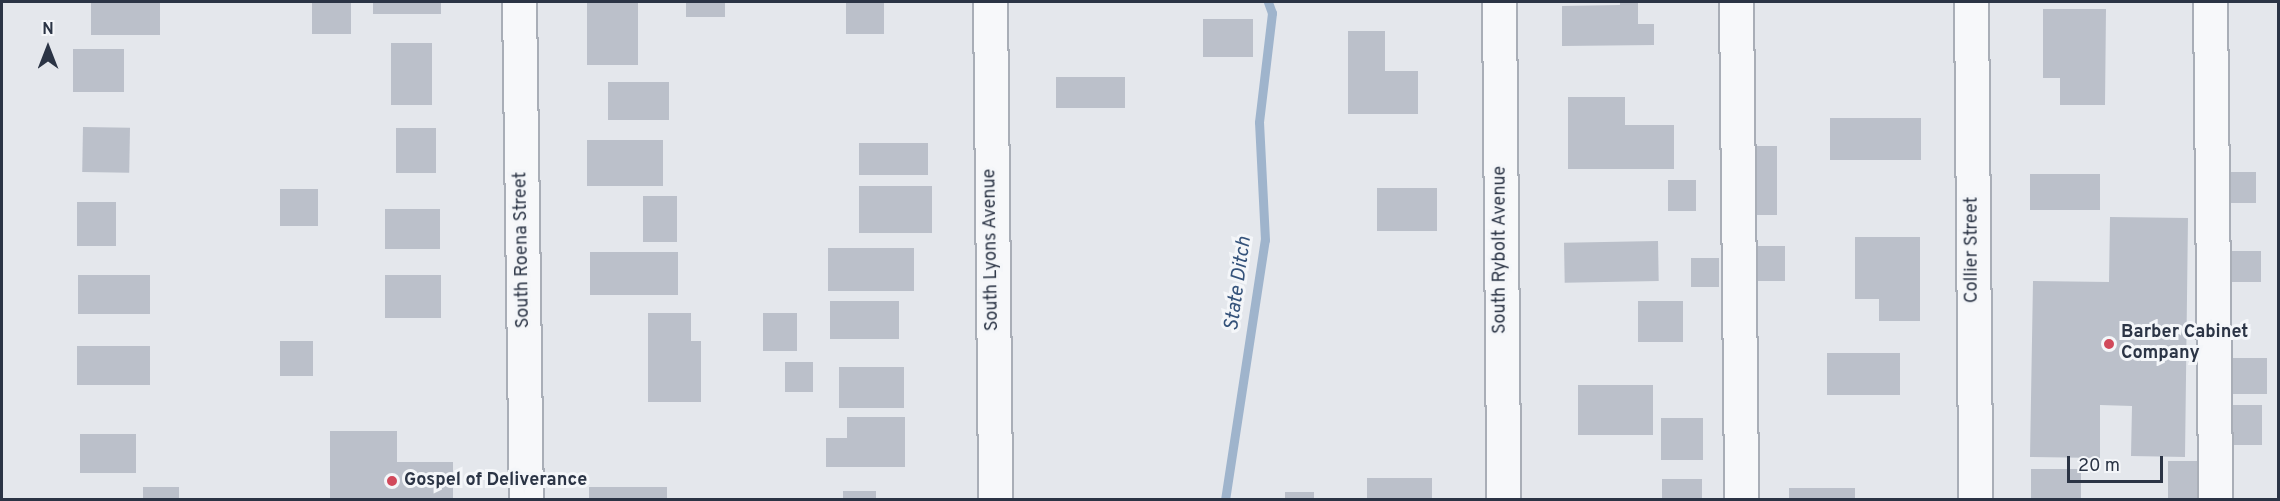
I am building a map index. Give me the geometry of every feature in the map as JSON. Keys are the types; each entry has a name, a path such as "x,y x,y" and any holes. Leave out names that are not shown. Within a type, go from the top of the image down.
{"street":[{"name":"South Roena Street","path":"519,2 526,500"},
{"name":"South Lyons Avenue","path":"990,2 995,500"},
{"name":"South Rybolt Avenue","path":"1499,2 1503,500"},
{"path":"1736,2 1742,500"},
{"name":"Collier Street","path":"1971,2 1975,500"},
{"path":"2210,2 2215,500"}],"building":[{"path":"91,2 160,2 160,35 91,35"},
{"path":"312,2 351,2 351,34 312,34"},
{"path":"373,2 441,2 441,14 373,14"},
{"path":"587,2 638,2 638,65 587,65"},
{"path":"686,2 725,2 725,17 686,17"},
{"path":"846,2 884,2 884,34 846,34"},
{"path":"1620,2 1638,2 1638,24 1654,24 1654,45 1562,46 1562,6 1620,5"},
{"path":"2043,9 2106,9 2105,105 2060,105 2060,78 2043,78"},
{"path":"1203,19 1253,19 1253,57 1203,57"},
{"path":"1348,31 1385,31 1385,71 1418,71 1418,114 1348,114"},
{"path":"391,43 432,43 432,105 391,105"},
{"path":"73,49 124,49 124,92 73,92"},
{"path":"1056,77 1125,77 1125,108 1056,108"},
{"path":"608,82 669,82 669,120 608,120"},
{"path":"1568,97 1625,97 1625,125 1674,125 1674,169 1568,169"},
{"path":"1830,118 1921,118 1921,160 1830,160"},
{"path":"83,127 130,128 129,173 82,172"},
{"path":"396,128 436,128 436,173 396,173"},
{"path":"587,140 663,140 663,186 587,186"},
{"path":"859,143 928,143 928,175 859,175"},
{"path":"1746,146 1777,146 1777,215 1746,215"},
{"path":"2221,172 2256,172 2256,203 2221,203"},
{"path":"2030,174 2100,174 2100,210 2030,210"},
{"path":"1668,180 1696,180 1696,211 1668,211"},
{"path":"859,186 932,186 932,233 859,233"},
{"path":"1377,188 1437,188 1437,231 1377,231"},
{"path":"280,189 318,189 318,226 280,226"},
{"path":"643,196 677,196 677,242 643,242"},
{"path":"77,202 116,202 116,246 77,246"},
{"path":"385,209 440,209 440,249 385,249"},
{"name":"Barber Cabinet Company","path":"2110,217 2188,218 2185,457 2131,456 2132,406 2100,405 2100,458 2030,457 2033,281 2109,282"},
{"path":"1855,237 1920,237 1920,321 1879,321 1879,299 1855,299"},
{"path":"1658,241 1659,281 1565,283 1564,243"},
{"path":"1754,246 1785,246 1785,281 1754,281"},
{"path":"828,248 914,248 914,291 828,291"},
{"path":"2225,251 2261,251 2261,282 2225,282"},
{"path":"590,252 678,252 678,295 590,295"},
{"path":"1691,258 1719,258 1719,287 1691,287"},
{"path":"78,275 150,275 150,314 78,314"},
{"path":"385,275 441,275 441,318 385,318"},
{"path":"830,301 899,301 899,339 830,339"},
{"path":"1638,301 1683,301 1683,342 1638,342"},
{"path":"648,313 691,313 691,341 701,341 701,402 648,402"},
{"path":"763,313 797,313 797,351 763,351"},
{"path":"280,341 313,341 313,376 280,376"},
{"path":"77,346 150,346 150,385 77,385"},
{"path":"1827,353 1900,353 1900,395 1827,395"},
{"path":"2232,358 2267,358 2267,394 2232,394"},
{"path":"785,362 813,362 813,392 785,392"},
{"path":"839,367 904,367 904,408 839,408"},
{"path":"1578,385 1653,385 1653,435 1578,435"},
{"path":"2229,405 2262,405 2262,445 2229,445"},
{"path":"847,417 905,417 905,467 826,467 826,438 847,438"},
{"path":"1661,418 1703,418 1703,460 1661,460"},
{"name":"Gospel of Deliverance","path":"330,431 397,431 397,462 453,462 453,500 330,500"},
{"path":"80,434 136,434 136,473 80,473"},
{"path":"2168,461 2201,461 2201,500 2168,500"},
{"path":"2031,469 2081,469 2081,500 2031,500"},
{"path":"1367,478 1432,478 1432,500 1367,500"},
{"path":"1662,479 1702,479 1702,500 1662,500"},
{"path":"143,487 179,487 179,500 143,500"},
{"path":"589,487 667,487 667,500 589,500"},
{"path":"1789,488 1855,488 1855,500 1789,500"},
{"path":"843,491 876,491 876,500 843,500"},
{"path":"1285,492 1314,492 1314,500 1285,500"}],"waterway":[{"name":"State Ditch","path":"1225,500 1265,240 1259,122 1272,13 1268,2"}],"place":[{"name":"Barber Cabinet Company","path":"2109,344"},
{"name":"Gospel of Deliverance","path":"392,481"}]}
